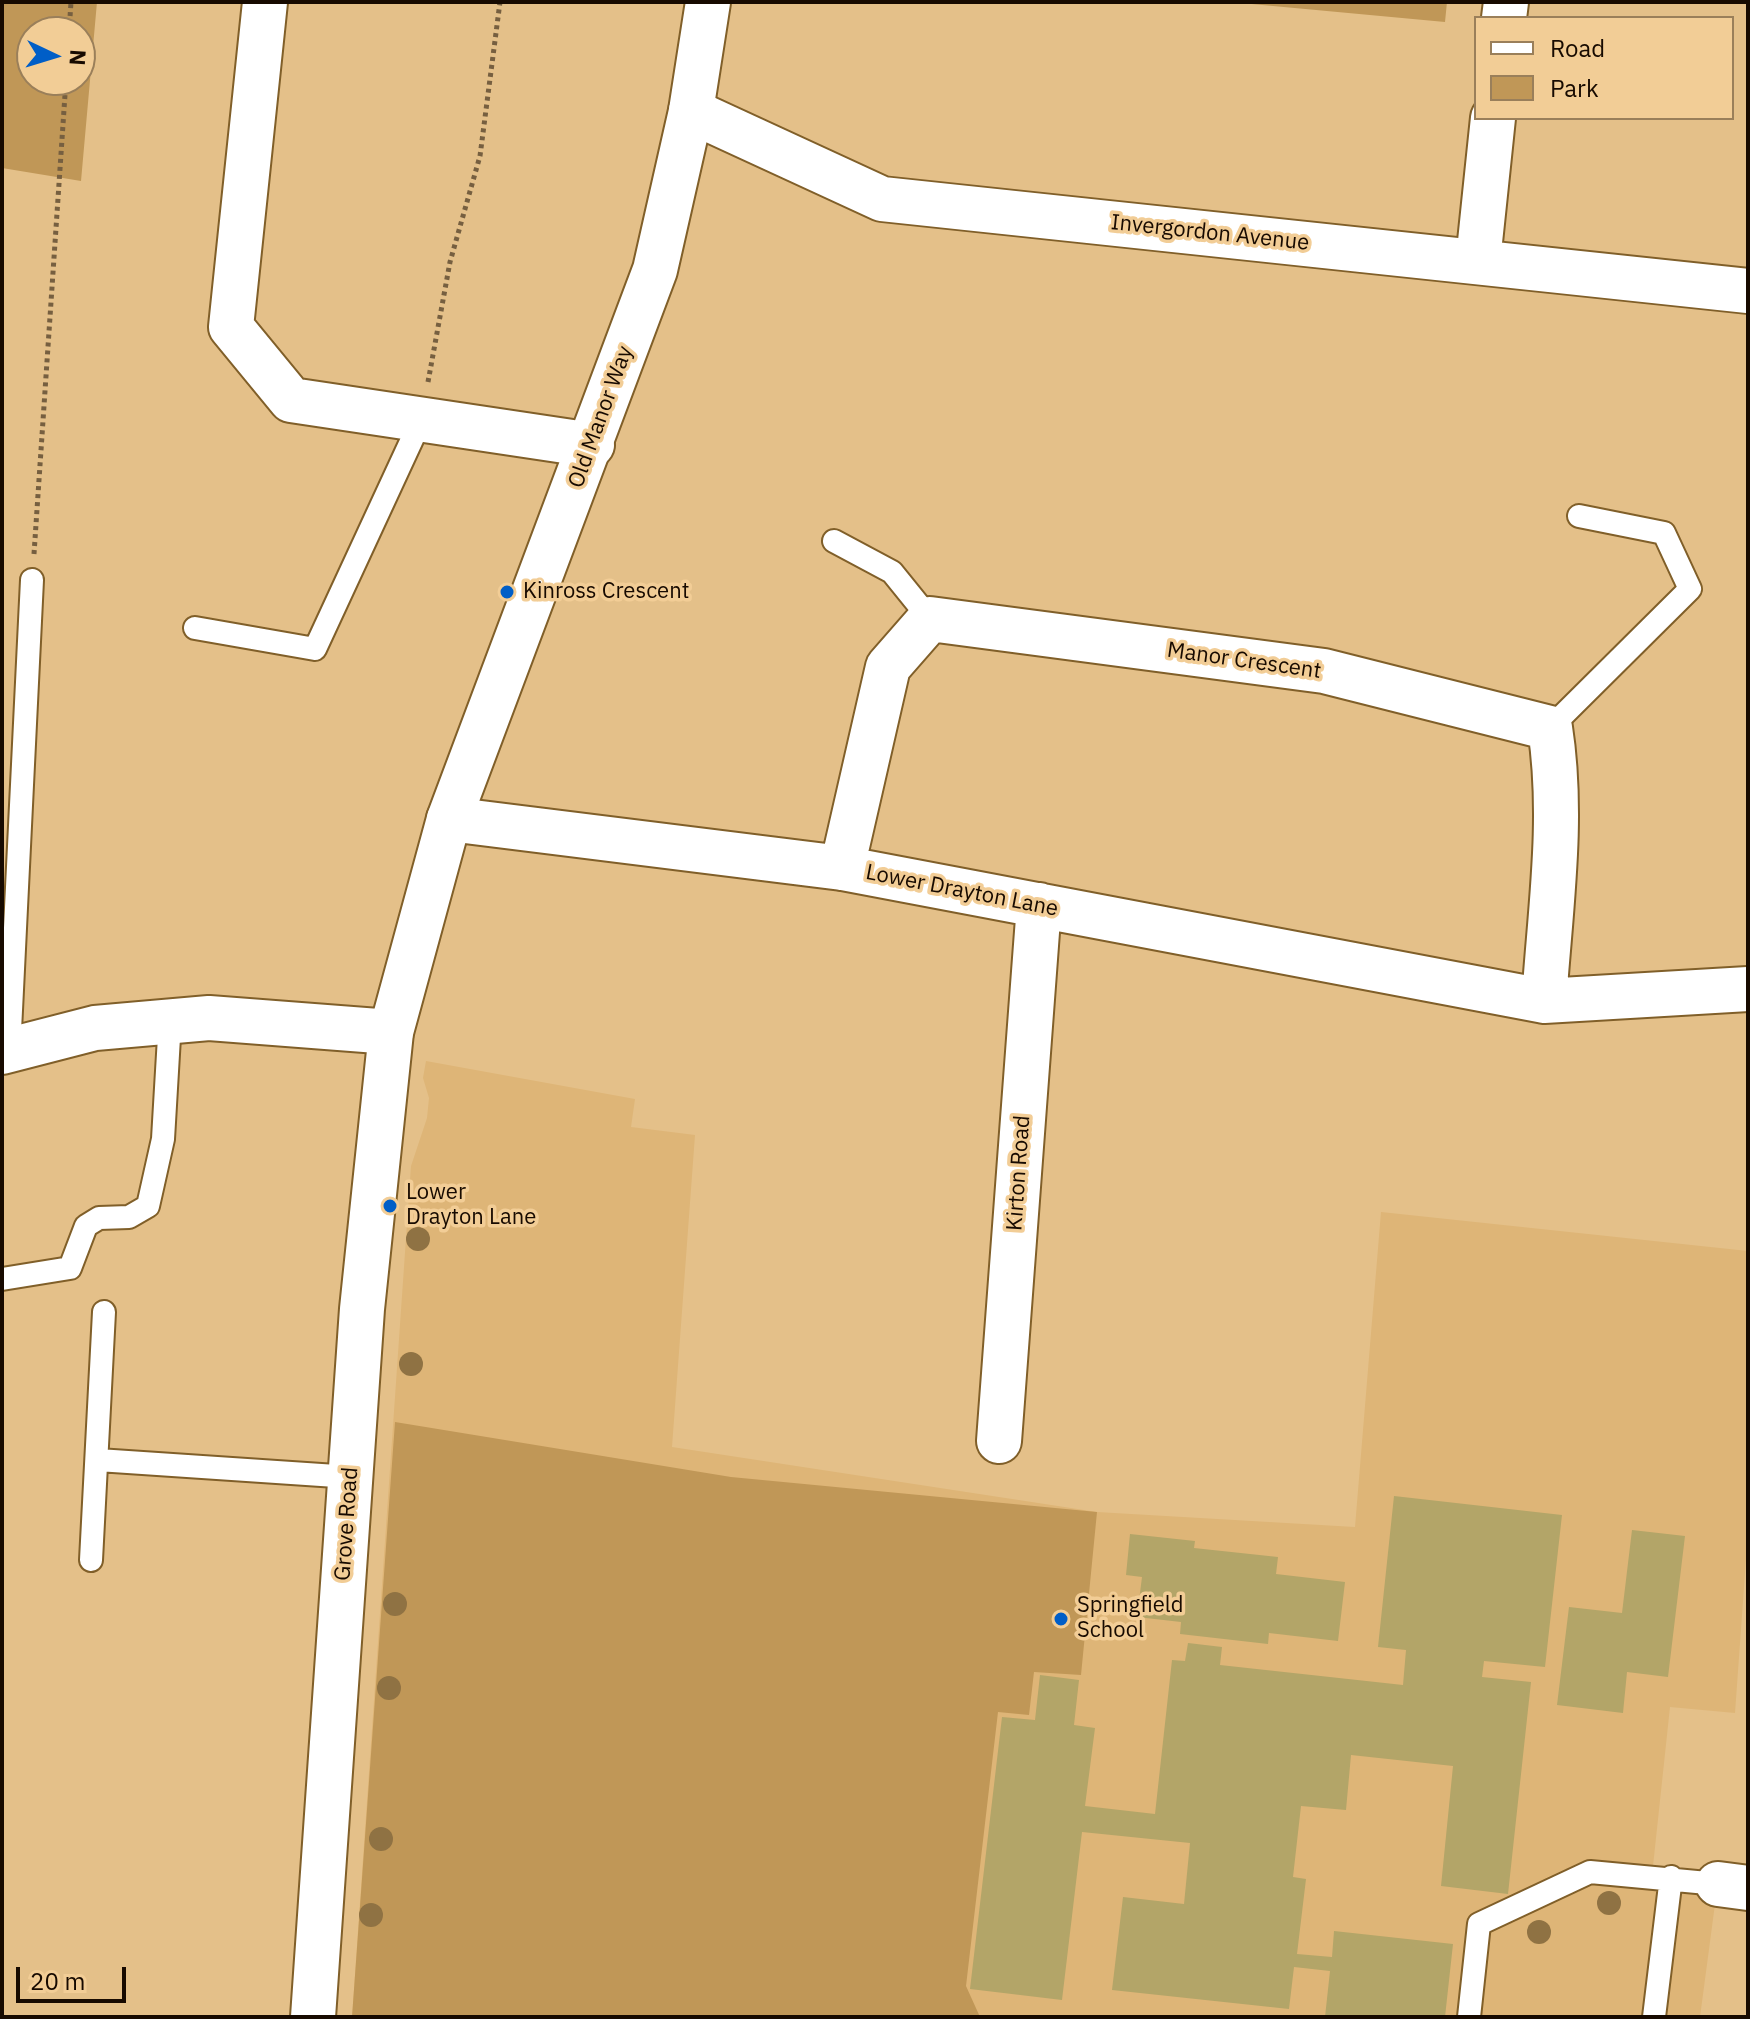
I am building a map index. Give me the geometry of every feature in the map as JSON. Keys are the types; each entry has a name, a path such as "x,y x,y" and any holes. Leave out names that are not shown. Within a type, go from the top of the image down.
{"street":[{"path":"265,2 231,327 291,400 592,445"},
{"name":"Old Manor Way","path":"449,819 592,445 655,270 691,111 708,2"},
{"name":"Invergordon Avenue","path":"691,111 882,199 1748,291"},
{"path":"1478,261 1493,120"},
{"path":"842,868 888,667 930,619"},
{"name":"Manor Crescent","path":"930,619 1324,671 1550,728"},
{"path":"1544,1001 1555,847 1555,760 1550,728"},
{"path":"5,1051 95,1028 209,1018 391,1032 449,819"},
{"name":"Lower Drayton Lane","path":"449,819 842,868 1544,1001 1748,989"},
{"name":"Kirton Road","path":"999,1441 1039,905"},
{"name":"Grove Road","path":"313,2017 362,1309 391,1032"}],"lane":[{"path":"195,628 315,649 421,420"},
{"path":"1550,728 1690,589 1664,533 1579,516"},
{"path":"834,541 892,572 930,619"},
{"path":"5,1051 32,580"},
{"path":"2,1279 70,1268 86,1226 99,1218 129,1217 148,1206 163,1139 170,1020"},
{"path":"91,1560 104,1312"},
{"path":"98,1460 351,1477"},
{"path":"1469,2017 1479,1924 1590,1872 1671,1877 1733,1886"},
{"path":"1654,2017 1671,1877"}],"path":[{"path":"421,420 450,262 480,156 500,2"},
{"path":"32,580 65,96"}],"shaded area":[{"name":"Springfield School","path":"426,1061 635,1099 631,1127 695,1135 672,1447 1097,1512 1355,1527 1381,1212 1748,1251 1748,1531 1735,1713 1670,1707 1653,1866 1719,1874 1700,2017 352,2017 411,1166 427,1118 429,1098 423,1078"}],"green space":[{"path":"2,2 97,2 96,16 16,16 16,96 89,96 81,181 2,168"},
{"path":"1230,2 1447,2 1445,22"},
{"path":"395,1422 731,1477 1097,1512 1081,1675 1034,1672 1029,1715 998,1712 966,1986 980,2017 352,2017"}],"building":[{"path":"1394,1496 1562,1515 1545,1667 1484,1661 1482,1677 1531,1682 1508,1894 1441,1886 1453,1766 1351,1755 1346,1810 1301,1806 1293,1877 1306,1879 1297,1954 1332,1957 1334,1931 1453,1944 1445,2017 1325,2017 1330,1971 1294,1967 1289,2009 1112,1990 1123,1897 1184,1904 1190,1843 1082,1832 1062,2000 970,1989 1002,1717 1035,1720 1040,1675 1079,1680 1074,1725 1095,1728 1085,1806 1155,1814 1172,1660 1185,1661 1188,1643 1222,1647 1220,1665 1403,1685 1406,1650 1378,1647"},
{"path":"1632,1530 1685,1536 1668,1677 1627,1672 1623,1713 1557,1705 1569,1607 1622,1613"},
{"path":"1130,1534 1195,1541 1194,1548 1278,1557 1276,1574 1345,1582 1338,1641 1269,1633 1268,1644 1180,1634 1181,1622 1137,1617 1142,1577 1126,1575"}],"place":[{"name":"Kinross Crescent","path":"507,592"},
{"name":"Lower Drayton Lane","path":"390,1206"},
{"name":"Springfield School","path":"1061,1619"}]}
